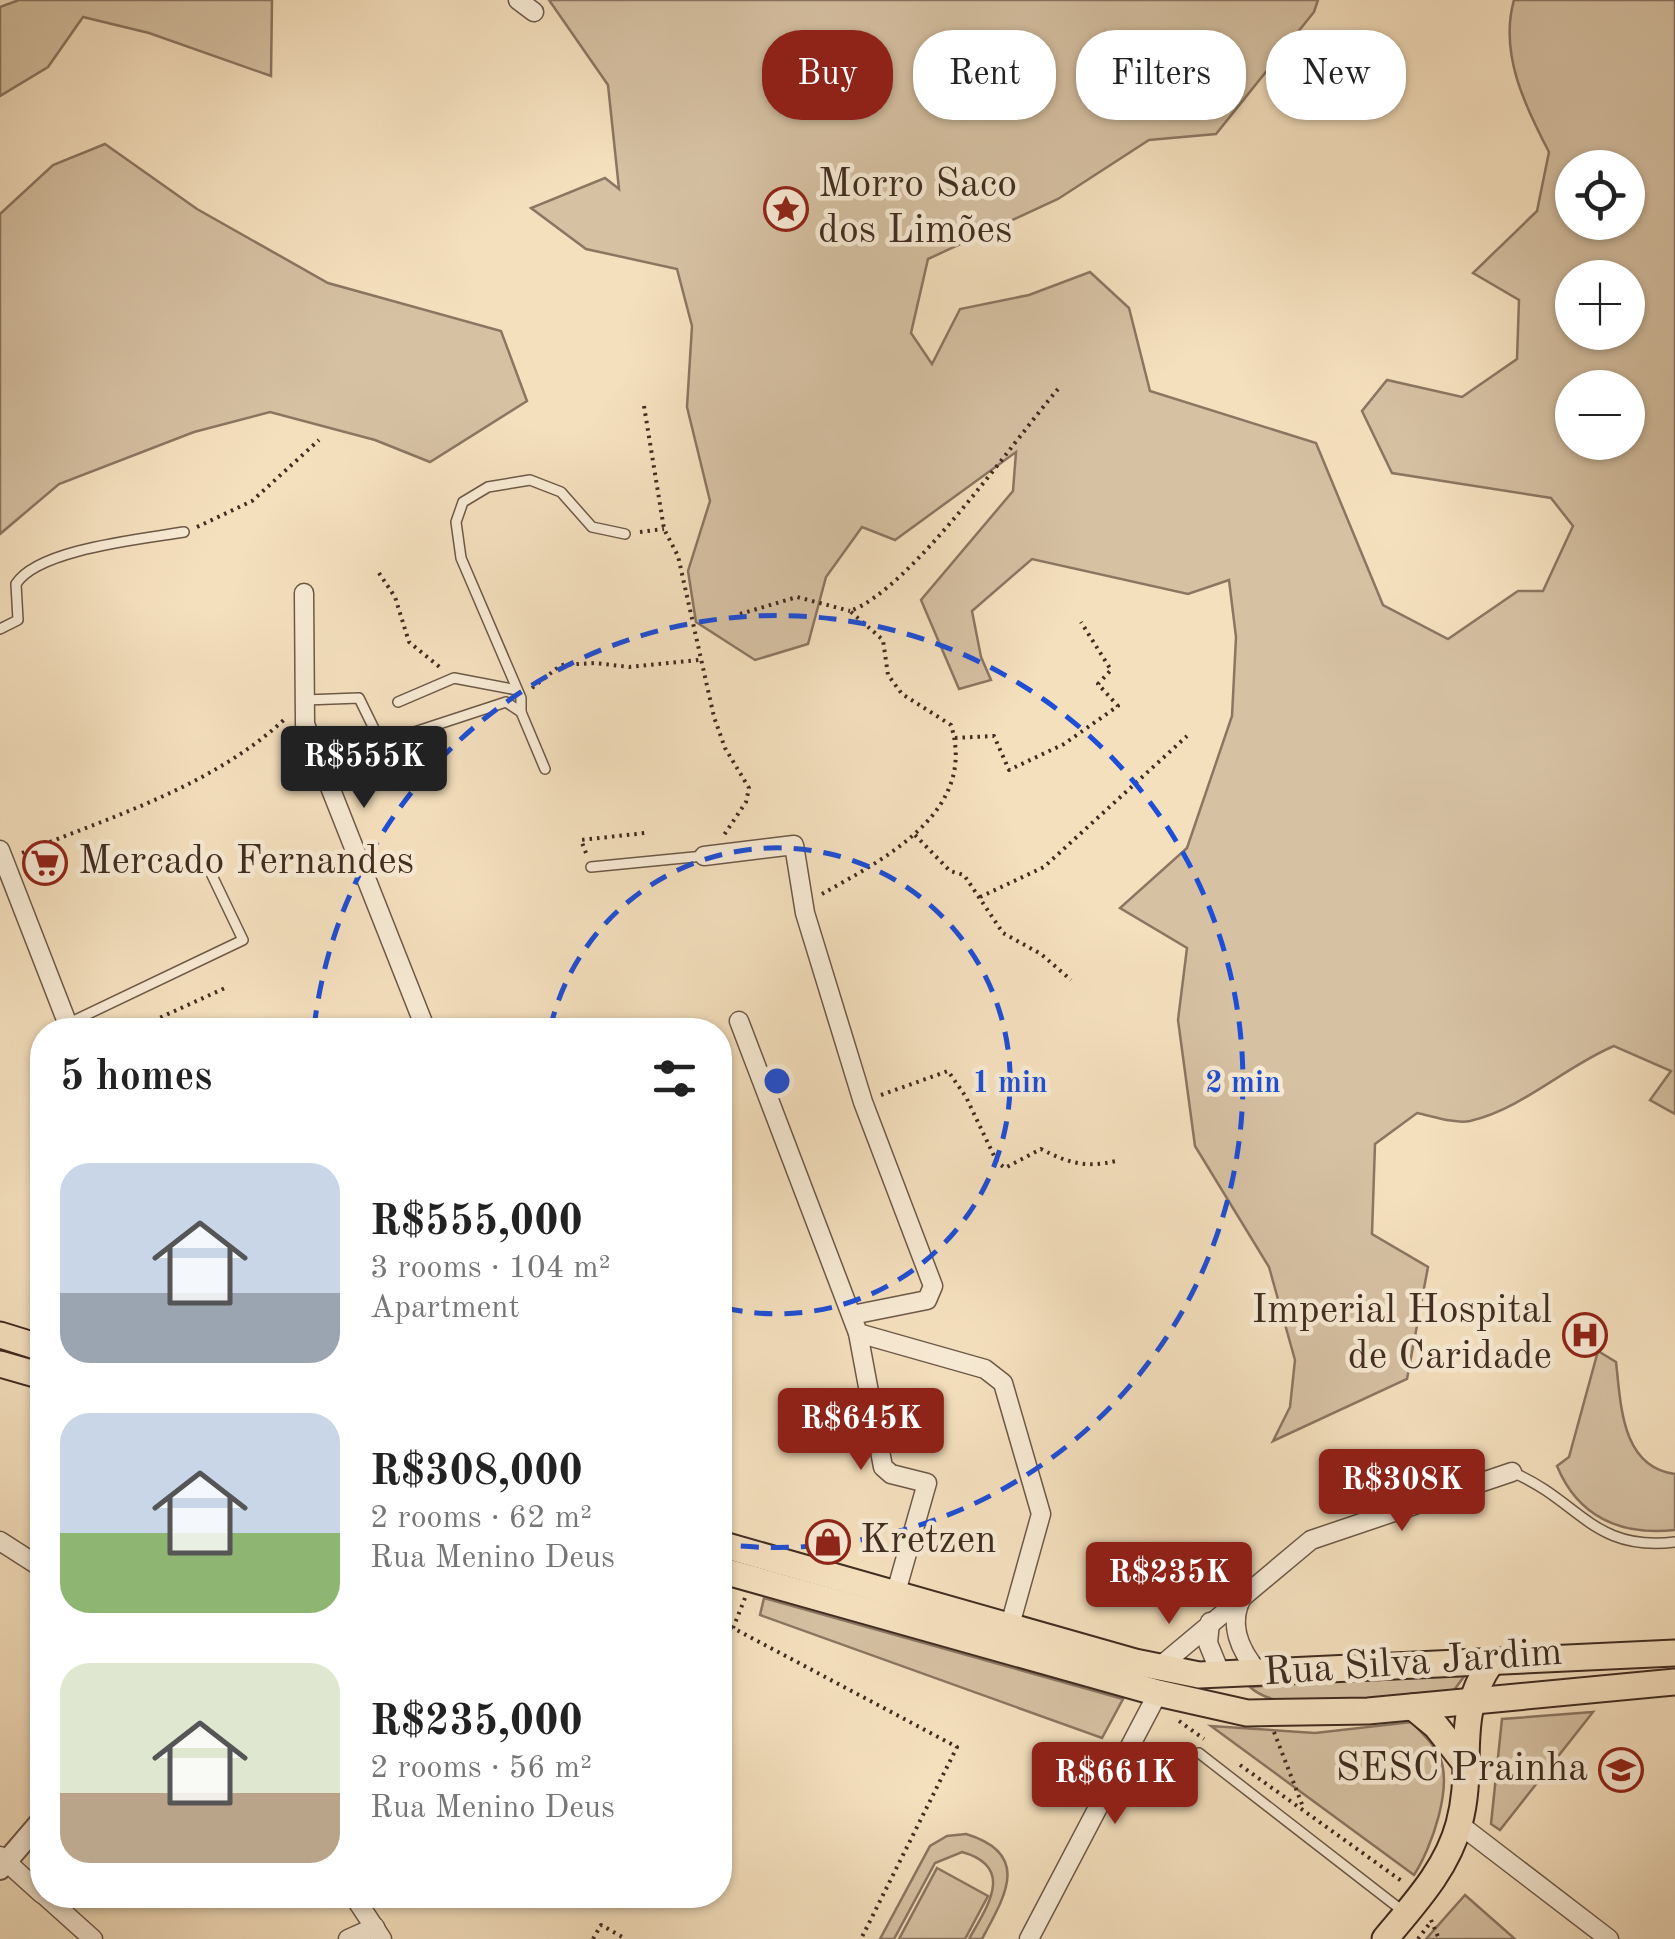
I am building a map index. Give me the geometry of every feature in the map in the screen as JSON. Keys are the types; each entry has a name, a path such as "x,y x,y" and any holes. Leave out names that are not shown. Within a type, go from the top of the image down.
{"main road":[{"path":"0,1335 30,1344"},
{"path":"0,1364 30,1373"},
{"path":"732,1547 1010,1624 1155,1691"},
{"path":"732,1573 1155,1691"},
{"name":"Rua Silva Jardim","path":"1155,1691 1221,1675 1675,1653"},
{"path":"1385,1939 1414,1905 1449,1852 1459,1824 1470,1699 1492,1661"},
{"path":"1221,1675 1258,1713"},
{"name":"Rua Silva Jardim","path":"1155,1691 1258,1713 1412,1707 1675,1682"},
{"path":"1412,1707 1436,1726 1466,1762"}],"street":[{"path":"518,0 534,12"},
{"path":"304,593 304,724 421,1018"},
{"path":"704,856 794,845 798,884 863,1102 933,1286 927,1300 855,1324"},
{"path":"1,857 64,1018"},
{"path":"739,1022 855,1324 884,1466 894,1475 927,1483 896,1592"},
{"path":"855,1324 985,1368 1003,1383 1041,1514 1010,1624"},
{"path":"1029,1939 1155,1691 1210,1622 1311,1540 1512,1472"},
{"path":"0,1541 30,1560"},
{"path":"1246,1591 1237,1606 1235,1624 1240,1647 1259,1673"},
{"path":"1210,1622 1208,1643 1221,1675"},
{"path":"1459,1824 1609,1939"},
{"path":"30,1833 2,1862 30,1884"},
{"path":"59,1908 93,1939"},
{"path":"348,1939 378,1933 362,1908"}],"lane":[{"path":"545,769 521,712 519,694 461,558 456,522 463,502 488,487 530,480 561,492 592,527 625,534"},
{"path":"0,629 18,620 16,584 38,565 109,545 184,532"},
{"path":"398,702 454,678 519,694"},
{"path":"305,700 359,698 381,743 506,702 521,712"},
{"path":"591,867 704,856"},
{"path":"86,1018 242,940 208,867"},
{"path":"1512,1472 1540,1484 1618,1541 1647,1546 1675,1542"},
{"path":"1199,1753 1414,1905"}],"path":[{"path":"850,611 877,596 932,542 1058,389"},
{"path":"644,406 664,529 678,556 700,660 725,748 749,788 735,822 704,856"},
{"path":"184,532 252,500 318,440"},
{"path":"625,534 664,529"},
{"path":"379,572 395,596 410,642 454,678"},
{"path":"740,614 797,597 850,611 882,640 888,675 902,694 941,715 955,738 953,778 937,814 916,836 818,896 812,897 798,884"},
{"path":"955,738 994,736 1010,770 1064,744 1118,706 1098,684 1111,670 1081,622"},
{"path":"519,694 560,665 595,662 629,667 700,660"},
{"path":"1,857 175,790 254,748 305,700"},
{"path":"980,898 1044,867 1186,736"},
{"path":"591,867 580,840 645,833"},
{"path":"916,836 950,871 964,876 1003,933 1041,954 1071,980"},
{"path":"159,1018 225,988"},
{"path":"863,1102 948,1072 966,1097 997,1162 1004,1168 1041,1148 1066,1162 1090,1167 1116,1161"},
{"path":"753,1579 734,1628 957,1747 860,1939"},
{"path":"1155,1691 1180,1722 1212,1744"},
{"path":"1258,1713 1304,1811"},
{"path":"1227,1755 1304,1811 1414,1905"},
{"path":"1418,1939 1432,1922"},
{"path":"593,1939 600,1926 626,1939"}],"shaded area":[{"path":"19,0 272,0 271,76 149,33 83,17 48,67 0,96 0,7"},
{"path":"549,0 1318,0 1300,30 1266,30 1266,72 1246,97 1246,30 1076,30 1076,120 1227,120 1216,134 1149,140 1058,199 928,259 911,333 932,364 960,309 1029,295 1090,272 1129,308 1150,391 1316,443 1383,605 1448,639 1518,591 1543,591 1573,526 1551,498 1392,473 1362,411 1387,380 1462,397 1517,359 1519,300 1473,273 1537,211 1549,152 1523,98 1512,59 1510,20 1514,0 1675,0 1675,1114 1650,1100 1671,1071 1614,1046 1489,1115 1464,1122 1417,1113 1375,1144 1372,1234 1428,1267 1407,1379 1273,1441 1290,1407 1295,1360 1269,1267 1195,1146 1178,1020 1187,948 1120,908 1187,848 1232,716 1236,637 1229,580 1188,594 1032,559 972,611 981,657 991,680 959,689 921,600 1013,491 1016,452 895,540 862,527 826,577 808,644 755,660 696,622 688,571 710,501 687,407 692,326 677,269 586,249 531,208 605,178 619,189 608,85"},
{"path":"105,144 197,209 328,283 501,331 527,401 430,462 375,440 270,412 194,432 59,484 0,534 0,214 53,165"},
{"path":"1598,1351 1616,1362 1623,1414 1634,1447 1657,1469 1675,1474 1675,1530 1637,1530 1604,1519 1577,1498 1557,1466 1569,1457"},
{"path":"764,1598 1123,1699 1102,1738 760,1615"},
{"path":"1436,1673 1465,1675 1452,1693 1346,1704 1290,1703 1250,1687"},
{"path":"1593,1712 1500,1830 1491,1824 1502,1719"},
{"path":"1412,1722 1438,1753 1444,1781 1434,1833 1414,1875 1211,1726 1315,1733"},
{"path":"966,1834 987,1842 1000,1853 1006,1865 1004,1892 982,1939 969,1939 989,1901 993,1878 979,1859 962,1852 935,1863 894,1939 880,1939 930,1846 947,1836"},
{"path":"937,1868 988,1896 965,1939 899,1939"},
{"path":"1465,1895 1515,1939 1426,1939"}],"place":[{"name":"Morro Saco dos Limões","path":"786,209"},
{"name":"Mercado Fernandes","path":"45,863"},
{"name":"Imperial Hospital de Caridade","path":"1585,1335"},
{"name":"Kretzen","path":"828,1542"},
{"name":"SESC Prainha","path":"1621,1770"}]}
